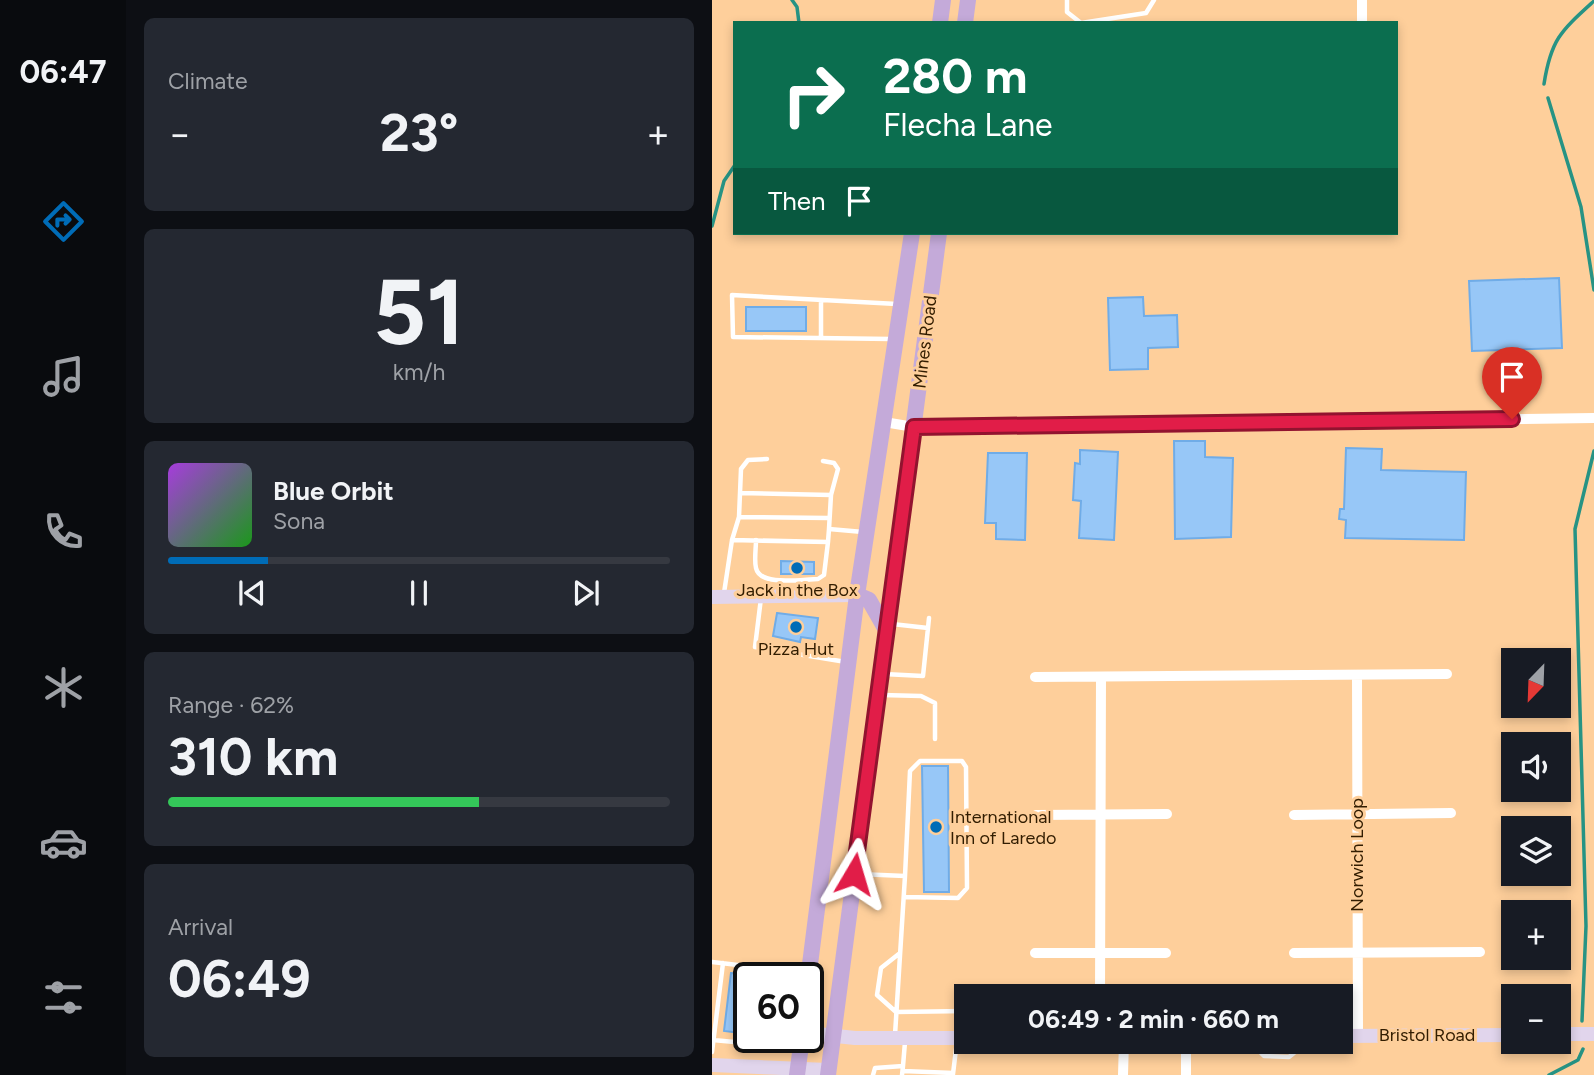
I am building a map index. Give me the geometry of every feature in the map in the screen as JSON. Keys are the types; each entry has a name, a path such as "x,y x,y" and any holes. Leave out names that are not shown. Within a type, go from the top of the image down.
{"main road":[{"path":"941,21 944,0"},
{"path":"965,21 968,0"},
{"name":"Mines Road","path":"810,962 857,596 912,235"},
{"name":"Mines Road","path":"828,1073 939,235"},
{"path":"857,596 869,600 886,627"},
{"path":"797,1071 800,1053"}],"street":[{"path":"1362,0 1362,21"},
{"path":"884,422 914,427 1594,418"},
{"path":"718,597 857,596"},
{"path":"1035,677 1447,674"},
{"name":"Norwich Loop","path":"1357,675 1358,1035"},
{"path":"1100,984 1101,677"},
{"path":"1294,815 1451,813"},
{"path":"1036,815 1167,814"},
{"path":"1294,953 1480,952"},
{"path":"1035,953 1166,953"},
{"path":"1571,1034 1594,1034"},
{"name":"Bristol Road","path":"1353,1035 1501,1035"},
{"path":"824,1036 954,1038"},
{"path":"1123,1075 1124,1054"},
{"path":"1186,1054 1186,1075"},
{"path":"712,1065 828,1073"}],"lane":[{"path":"1067,0 1067,12 1078,21"},
{"path":"1094,21 1146,13 1154,0"},
{"path":"897,340 821,336 733,337 732,295 902,304"},
{"path":"821,300 821,336"},
{"path":"718,597 739,517 741,469 748,460 767,459"},
{"path":"756,540 756,569 760,576 768,579 818,579 824,575 831,495 838,469 834,463 823,461"},
{"path":"740,493 831,495"},
{"path":"739,517 828,518"},
{"path":"829,529 867,533"},
{"path":"732,540 828,542"},
{"path":"761,597 755,647 849,662"},
{"path":"880,674 923,677 929,618"},
{"path":"886,627 928,628"},
{"path":"877,695 921,696 935,703 935,739"},
{"path":"903,1071 896,1012 910,771 920,761 962,761 966,767 966,888 958,898 904,897"},
{"path":"854,874 905,876"},
{"path":"901,952 881,968 877,995 896,1012 954,1011"},
{"path":"712,962 733,964"},
{"path":"712,1052 723,963"},
{"path":"720,984 730,985"},
{"path":"718,1000 728,1001"},
{"path":"716,1014 726,1015"},
{"path":"713,1040 733,1042"},
{"path":"873,1075 875,1068 953,1074 957,1054"},
{"path":"1262,1054 1289,1057 1293,1054"}],"building":[{"path":"1559,278 1562,348 1472,351 1469,281"},
{"path":"1143,297 1144,316 1177,315 1178,347 1148,348 1148,369 1110,370 1108,298"},
{"path":"746,307 806,307 806,331 746,331"},
{"path":"1174,441 1205,441 1205,457 1233,458 1231,537 1175,539"},
{"path":"1346,448 1382,449 1381,470 1466,472 1464,540 1345,538 1346,520 1339,519 1340,509 1344,509"},
{"path":"1080,450 1118,452 1114,540 1079,538 1081,501 1073,500 1075,463 1080,464"},
{"path":"988,453 1027,453 1025,540 996,539 996,523 985,523"},
{"name":"Jack in the Box","path":"781,561 814,562 814,574 781,574"},
{"name":"Pizza Hut","path":"777,613 818,618 815,639 801,637 800,642 773,636"},
{"name":"International Inn of Laredo","path":"922,766 948,766 949,892 924,892"},
{"path":"731,973 733,973 733,1032 724,1031"}],"waterway":[{"path":"792,0 797,7 799,21"},
{"path":"1544,84 1550,56 1559,37 1594,1"},
{"path":"1548,98 1581,207 1594,290"},
{"path":"712,226 724,181 733,168"},
{"path":"1582,1021 1586,926 1575,529 1594,451"},
{"path":"1549,1075 1578,1060 1583,1049"}],"place":[{"name":"Jack in the Box","path":"797,568"},
{"name":"Pizza Hut","path":"796,627"},
{"name":"International Inn of Laredo","path":"936,827"}],"route":[{"path":"854,874 914,427 1512,419"}]}
